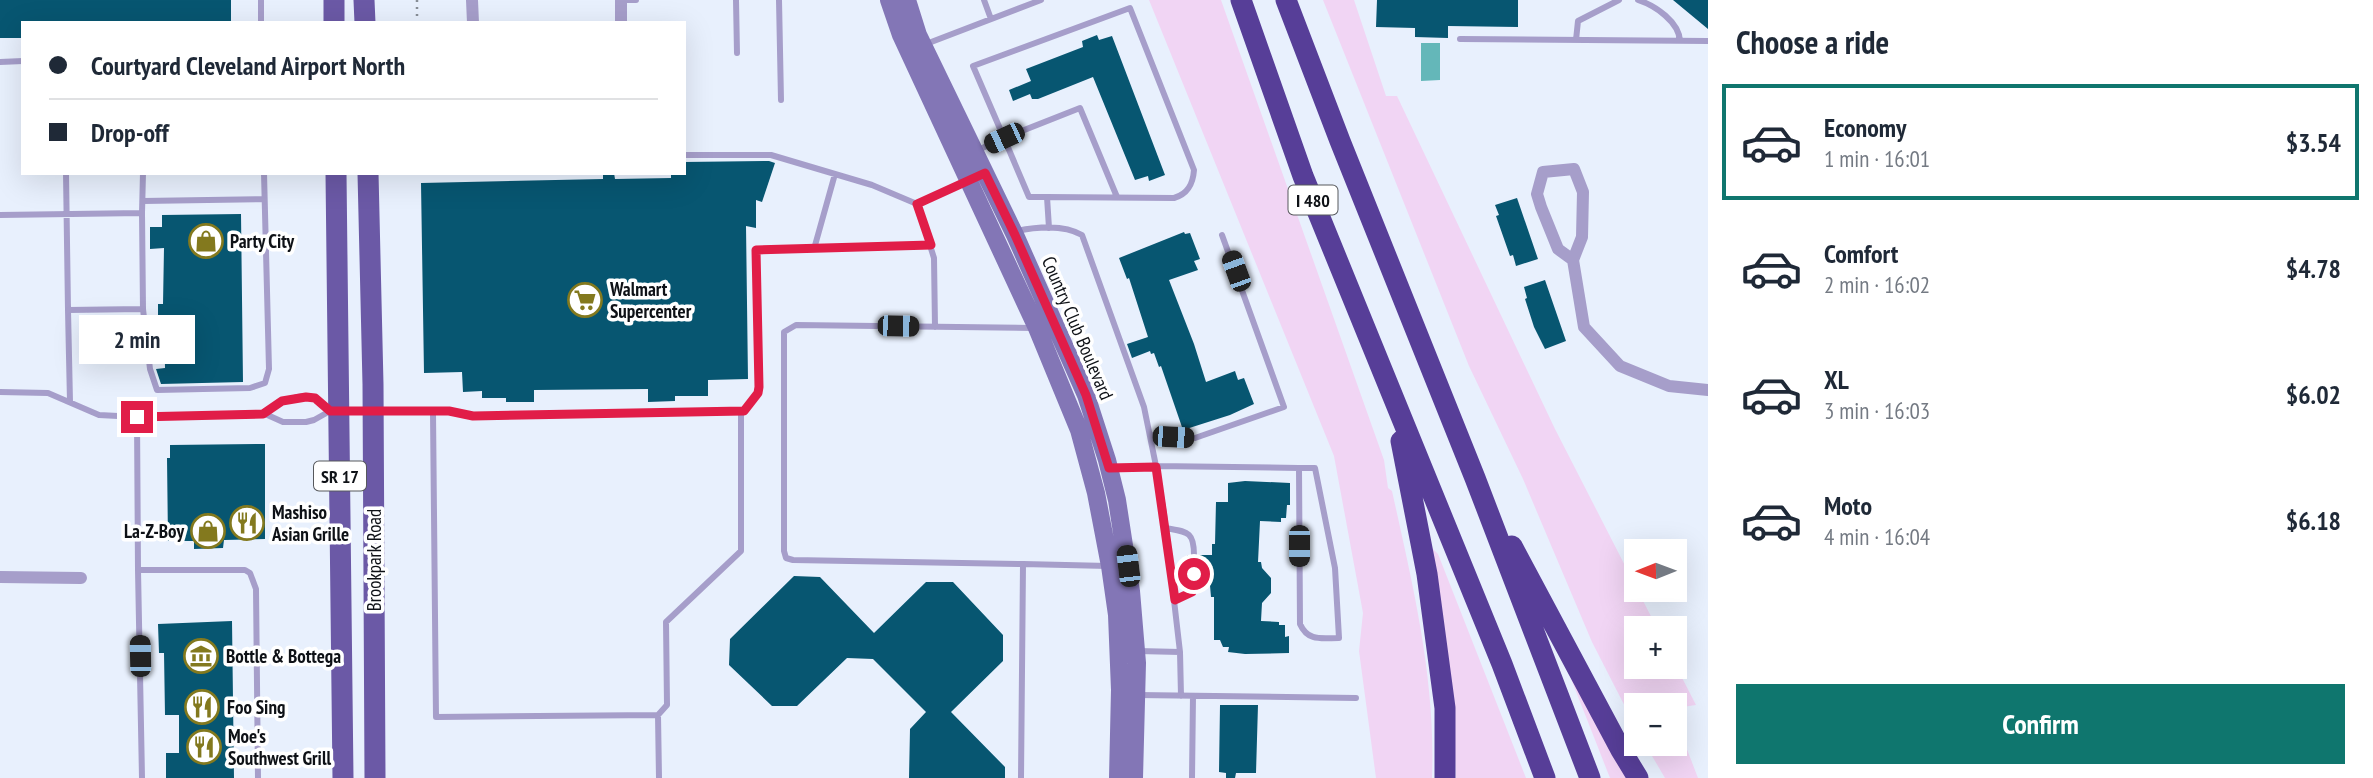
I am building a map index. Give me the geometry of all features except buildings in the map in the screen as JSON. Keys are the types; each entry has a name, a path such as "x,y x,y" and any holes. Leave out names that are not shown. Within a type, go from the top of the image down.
{"highway":[{"name":"I 480","path":"1241,0 1303,176 1502,664 1545,778"},
{"name":"I 480","path":"1286,0 1590,778"},
{"path":"1393,397 1430,599 1445,708 1445,778"},
{"path":"1475,478 1638,778"}],"main road":[{"path":"334,0 334,21"},
{"path":"364,0 365,21"},
{"name":"Brookpark Road","path":"337,175 335,411 343,778"},
{"name":"Brookpark Road","path":"368,175 373,412 375,778"}],"street":[{"path":"472,0 473,21"},
{"path":"621,0 621,21"},
{"name":"Country Club Boulevard","path":"889,0 975,152 1013,232 1086,395 1109,468 1125,545 1127,651 1118,778"},
{"name":"Country Club Boulevard","path":"907,0 915,48 958,160 1037,328 1079,430 1096,493 1136,695 1134,778"},
{"path":"1573,260 1558,249 1541,207 1537,194 1543,172 1574,169 1583,192 1582,237 1573,260 1584,327 1620,366 1669,386 1708,390"},
{"path":"0,578 81,578"}],"lane":[{"path":"261,0 261,21"},
{"path":"621,0 636,0"},
{"path":"736,0 737,53"},
{"path":"779,0 781,100"},
{"path":"984,0 991,19"},
{"path":"915,48 1041,0"},
{"path":"1576,40 1578,21 1619,0"},
{"path":"1638,0 1651,6 1676,25 1681,41"},
{"path":"1130,8 1194,170 1194,176 1188,191 1174,198 1117,197 1029,197 973,66 1130,8"},
{"path":"1460,39 1708,41"},
{"path":"0,62 21,61"},
{"path":"958,160 1004,138 1080,108 1117,197"},
{"path":"686,155 771,155 872,185 917,204 985,173"},
{"path":"814,249 835,174"},
{"path":"66,175 69,402"},
{"path":"143,175 143,309 150,369 157,390 250,388 265,383 269,369 264,175"},
{"path":"1047,198 1049,228"},
{"path":"143,201 264,199"},
{"path":"917,204 934,258 935,327"},
{"path":"0,215 142,213"},
{"path":"1013,232 1049,228 1082,235 1144,407 1151,435 1175,600 1181,696"},
{"path":"1151,435 1195,438 1284,407 1223,235"},
{"path":"0,392 48,393 99,415 137,417 263,414 284,422 306,422 335,411 433,412 483,416 744,411 759,387 756,250 931,245"},
{"path":"68,310 143,309"},
{"path":"1037,328 796,325 784,332 786,558 1110,566"},
{"path":"263,414 282,401 306,397 315,398 335,411"},
{"path":"659,778 658,715 667,705 666,622 741,551 741,411"},
{"path":"433,412 436,717 658,715"},
{"path":"137,417 142,778"},
{"path":"1109,468 1156,467 1315,468 1335,568 1339,638 1312,638 1306,635 1300,624 1299,468"},
{"path":"1166,528 1190,534 1194,539 1194,555"},
{"path":"1020,778 1023,564"},
{"path":"138,570 227,569 250,573 256,589 258,778"},
{"path":"1175,600 1192,592 1194,574"},
{"path":"1127,651 1180,652"},
{"path":"1136,695 1356,698"},
{"path":"1192,778 1193,696"}],"path":[{"path":"417,0 417,21"}],"shaded area":[{"path":"1149,0 1221,0 1384,460 1388,488 1392,491 1408,562 1427,669 1432,778 1376,778 1359,651 1363,613 1334,456"},
{"path":"1323,0 1354,0 1386,96 1397,96 1555,429 1624,564 1624,602 1644,602 1651,616 1624,616 1624,679 1683,679 1696,705 1687,706 1687,693 1624,693 1624,705 1592,642 1523,479 1469,366"},
{"path":"1421,43 1440,43 1440,80 1421,81"},
{"path":"1428,544 1438,554 1526,778 1456,778 1452,696"},
{"path":"1566,666 1627,778 1610,778"},
{"path":"1687,749 1698,778 1665,778 1652,756 1687,756"}],"place":[{"name":"Party City","path":"206,241"},
{"name":"Walmart Supercenter","path":"585,300"},
{"name":"Mashiso Asian Grille","path":"247,523"},
{"name":"La-Z-Boy","path":"208,531"},
{"name":"Bottle & Bottega","path":"201,656"},
{"name":"Foo Sing","path":"202,707"},
{"name":"Moe's Southwest Grill","path":"204,747"}],"route":[{"path":"137,417 263,414 282,401 306,397 315,398 330,411 449,411 473,416 744,411 758,393 759,387 756,250 931,245 917,204 985,173 1086,395 1109,468 1156,467 1175,600 1192,592 1194,574"}]}
